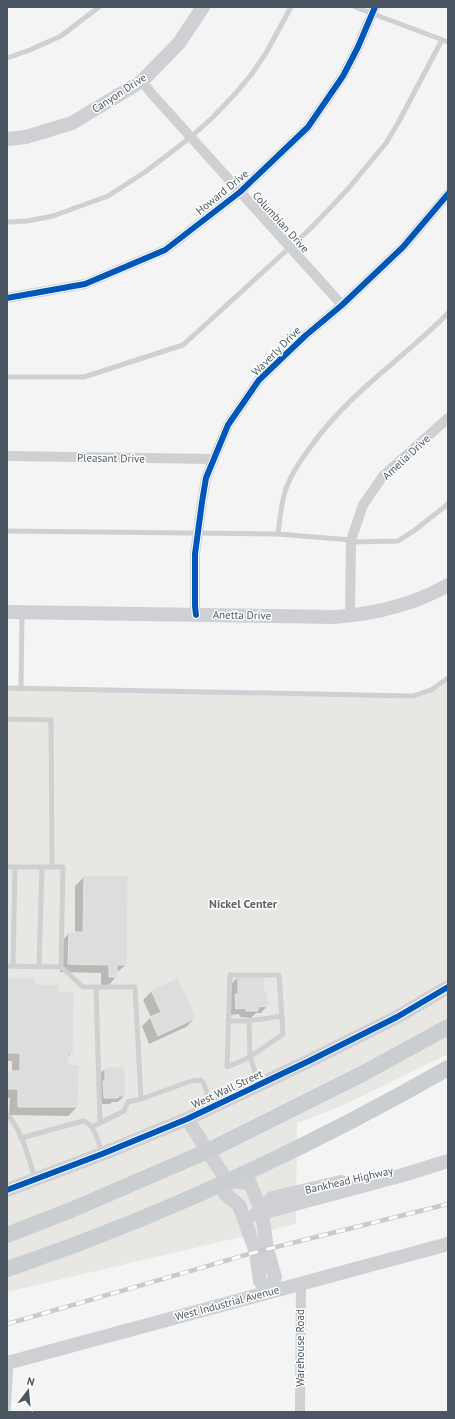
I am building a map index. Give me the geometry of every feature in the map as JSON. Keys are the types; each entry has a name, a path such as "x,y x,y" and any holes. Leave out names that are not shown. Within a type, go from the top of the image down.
{"main road":[{"path":"7,1235 71,1210 208,1151 364,1073 448,1027"},
{"path":"7,1269 118,1227 227,1181 382,1105 448,1068"}],"street":[{"name":"Canyon Drive","path":"7,139 26,137 72,124 142,81 179,43 203,7"},
{"name":"Howard Drive","path":"7,298 85,284 165,250 240,192 308,127 343,76 358,47 374,10"},
{"name":"Columbian Drive","path":"142,81 342,305"},
{"name":"Waverly Drive","path":"196,615 195,554 206,478 228,424 259,380 305,336 342,305 403,247 448,194"},
{"name":"Amelia Drive","path":"350,616 352,541 363,505 383,476 448,418"},
{"name":"Pleasant Drive","path":"7,456 214,459"},
{"name":"Anetta Drive","path":"7,612 335,617 383,611 428,596 448,585"},
{"name":"West Wall Street","path":"7,1190 102,1154 213,1107 397,1017 448,987"},
{"path":"187,1118 227,1181 225,1194 238,1205 256,1252 260,1281 270,1291 275,1277 267,1249 262,1213 250,1184 227,1181"},
{"name":"Bankhead Highway","path":"244,1219 403,1175 446,1161"},
{"name":"West Industrial Avenue","path":"9,1362 448,1244"},
{"name":"Warehouse Road","path":"300,1412 301,1284"}],"lane":[{"path":"7,58 30,50 61,36 99,7"},
{"path":"7,222 27,221 53,216 108,196 145,172 191,137 213,117 251,75 266,53 291,7"},
{"path":"355,7 374,10 448,42"},
{"path":"7,377 84,377 183,345 311,228 348,189 386,143 442,40"},
{"path":"278,534 281,506 287,486 297,465 317,438 342,409 435,327 448,313"},
{"path":"7,531 278,534 352,541 398,540 416,530 448,504"},
{"path":"21,689 22,612"},
{"path":"7,688 413,696 431,690 448,678"},
{"path":"7,719 51,720 52,867"},
{"path":"7,867 63,867 61,967"},
{"path":"13,966 15,867"},
{"path":"39,967 42,867"},
{"path":"7,966 61,967 83,987 135,987 141,1099"},
{"path":"279,974 282,1016 283,1034 250,1057 227,1067 230,975 279,974"},
{"path":"96,987 100,1123"},
{"path":"228,1021 282,1016"},
{"path":"249,1020 250,1057 260,1084"},
{"path":"92,1127 124,1111 128,1102 197,1080 203,1082 213,1107"},
{"path":"7,1115 21,1138 35,1179"},
{"path":"21,1138 83,1121 87,1122 92,1127 102,1154"},
{"path":"8,1412 9,1362"}],"shaded area":[{"path":"448,679 448,1054 352,1101 297,1123 296,1224 7,1292 7,690 422,696"}],"building":[{"path":"84,876 128,876 127,965 117,965 117,977 109,977 109,965 68,964 69,932 83,932"},
{"path":"238,976 264,976 265,993 268,993 268,1006 258,1007 258,1011 246,1011 245,1008 236,1009 235,994 238,994"},
{"path":"7,978 35,978 35,984 59,985 59,992 74,992 73,1054 68,1054 68,1064 79,1065 78,1107 18,1107 18,1089 7,1089 7,1071 20,1071 20,1053 7,1053"},
{"path":"178,978 196,1018 158,1036 150,1017 161,1012 151,990"},
{"path":"105,1067 125,1067 125,1096 118,1096 118,1098 104,1098 103,1081 105,1081"}],"railway":[{"path":"7,1324 256,1252 448,1204"}],"cycle path":[{"path":"7,298 85,284 165,250 240,192 308,127 343,76 358,47 375,7"},
{"path":"196,615 195,554 206,478 228,425 259,380 305,336 342,305 403,247 448,194"},
{"path":"7,1190 102,1154 187,1119 397,1017 448,987"}],"district":[{"name":"Nickel Center","path":"243,904"}]}
